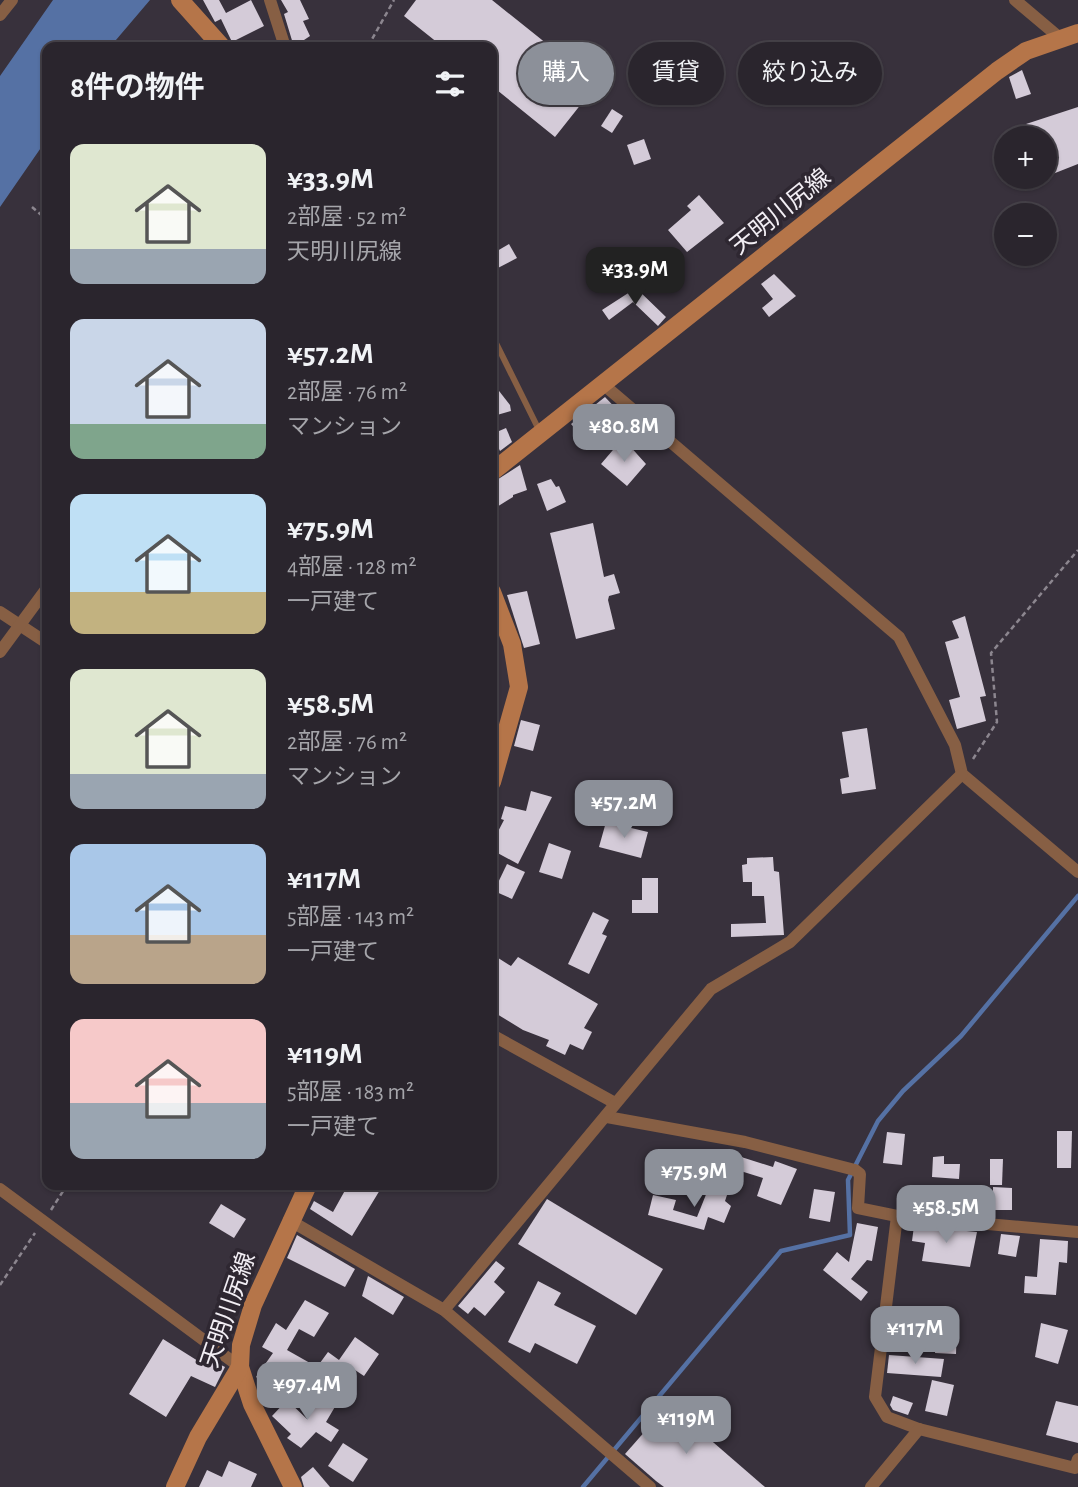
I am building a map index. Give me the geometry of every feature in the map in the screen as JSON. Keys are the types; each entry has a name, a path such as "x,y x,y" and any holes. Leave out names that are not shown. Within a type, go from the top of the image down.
{"main road":[{"path":"180,0 218,42"},
{"name":"天明川尻線","path":"497,468 997,71 1026,51 1078,33"},
{"path":"497,625 512,644 519,687 497,764"},
{"name":"天明川尻線","path":"175,1487 198,1437 240,1367 241,1345 253,1305 289,1220 305,1190"},
{"path":"240,1367 248,1395 293,1487"}],"street":[{"path":"0,15 12,0"},
{"path":"270,0 283,42"},
{"path":"1015,0 1060,38"},
{"path":"604,385 899,637 955,745 962,774 1078,872"},
{"path":"0,652 42,595"},
{"path":"0,612 42,640"},
{"path":"444,1310 711,989 790,942 962,774"},
{"path":"497,1038 615,1103"},
{"path":"607,1117 745,1142 855,1170 860,1174 858,1208 897,1216 1078,1232"},
{"path":"0,1189 44,1219 240,1367"},
{"path":"897,1216 875,1397 887,1417 919,1429 1075,1468 1078,1459"},
{"path":"289,1220 444,1310 650,1487"},
{"path":"871,1487 919,1429"}],"lane":[{"path":"497,345 541,435"}],"path":[{"path":"369,42 394,0"},
{"path":"32,207 42,216"},
{"path":"962,774 997,722 991,653 1078,550"},
{"path":"0,1285 64,1190"}],"water":[{"path":"53,0 150,0 114,42 42,42 42,146 0,207 0,76"}],"building":[{"path":"203,0 219,0 226,13 251,0 264,26 232,42 221,19 215,22"},
{"path":"281,0 300,0 309,19 303,21 310,36 305,42 292,42 284,14 288,12"},
{"path":"416,0 492,0 544,42 518,42 518,105 580,105 555,137 497,90 497,42 437,42 404,16"},
{"path":"1022,70 1031,94 1016,99 1009,77"},
{"path":"1078,107 1078,164 1057,172 1057,126 1026,124"},
{"path":"612,109 623,116 612,133 601,126"},
{"path":"644,139 651,159 634,165 627,145"},
{"path":"699,195 724,223 687,252 668,230 691,210 687,206"},
{"path":"509,244 517,258 497,268 497,251"},
{"path":"774,274 796,296 769,317 762,308 773,299 761,284"},
{"path":"636,288 666,317 658,326 633,302 609,320 602,310"},
{"path":"497,388 510,405 511,411 497,415"},
{"path":"605,397 625,418 604,438 599,432 588,443 571,424"},
{"path":"506,428 512,442 500,451 497,445 497,432"},
{"path":"618,444 624,449 628,444 646,464 627,486 601,464"},
{"path":"520,465 527,490 513,495 497,507 497,480"},
{"path":"551,479 556,487 559,486 566,502 547,511 537,484"},
{"path":"593,523 604,577 614,574 620,593 609,596 608,600 615,629 576,639 550,533"},
{"path":"527,591 540,644 524,648 507,595"},
{"path":"965,616 986,696 980,697 986,721 957,729 949,700 960,697 945,642 959,638 952,621"},
{"path":"521,720 540,725 533,751 514,746"},
{"path":"867,728 876,789 842,794 840,779 849,777 842,732"},
{"path":"531,791 552,797 518,864 497,853 497,833 504,820 501,819 505,806 526,811"},
{"path":"606,822 648,832 641,858 599,847"},
{"path":"549,843 571,851 562,879 539,872"},
{"path":"773,857 774,871 779,872 784,935 731,937 731,924 766,923 764,896 752,896 752,882 743,882 742,865 747,864 747,858"},
{"path":"507,864 525,872 512,899 497,892 497,885"},
{"path":"642,878 658,878 658,913 632,913 632,900 642,900"},
{"path":"593,912 609,920 602,934 607,936 589,974 568,964"},
{"path":"497,957 511,966 518,957 598,1004 584,1028 592,1032 583,1050 570,1044 565,1055 546,1046 549,1040 523,1030 497,1014"},
{"path":"1057,1131 1072,1131 1071,1168 1057,1168"},
{"path":"887,1132 905,1134 902,1165 883,1163"},
{"path":"735,1155 773,1167 775,1161 797,1169 781,1205 757,1196 763,1178 731,1168"},
{"path":"944,1156 944,1164 960,1164 959,1179 932,1177 933,1157"},
{"path":"990,1159 1003,1159 1002,1185 990,1185"},
{"path":"711,1182 729,1189 725,1201 731,1206 724,1223 708,1217 704,1230 648,1215 653,1195 676,1200 673,1210 697,1217"},
{"path":"993,1187 1012,1188 1012,1210 993,1210"},
{"path":"814,1189 835,1192 830,1222 809,1218"},
{"path":"345,1190 380,1190 352,1236 310,1209 314,1201 333,1212"},
{"path":"547,1199 663,1269 636,1315 518,1244"},
{"path":"221,1204 246,1219 234,1238 209,1223"},
{"path":"857,1223 878,1227 872,1261 867,1260 851,1279 868,1292 861,1301 823,1270 837,1252 849,1262"},
{"path":"914,1226 977,1232 970,1267 922,1261 925,1243 912,1241"},
{"path":"1001,1234 1020,1236 1016,1257 998,1254"},
{"path":"297,1235 355,1269 345,1287 287,1258"},
{"path":"1040,1239 1068,1241 1067,1263 1059,1262 1056,1295 1024,1293 1025,1276 1037,1277"},
{"path":"496,1261 505,1268 494,1282 505,1292 485,1316 474,1307 468,1314 458,1306"},
{"path":"368,1276 404,1297 393,1315 362,1296"},
{"path":"538,1281 561,1293 554,1305 596,1326 577,1364 535,1343 530,1353 508,1342"},
{"path":"305,1300 329,1313 314,1337 299,1329 287,1350 317,1367 328,1352 339,1360 355,1337 379,1354 364,1376 352,1368 343,1380 329,1370 317,1391 289,1375 277,1392 256,1377 273,1353 262,1347 276,1323 286,1330"},
{"path":"936,1321 957,1322 956,1354 935,1353"},
{"path":"1041,1323 1068,1330 1058,1364 1035,1357"},
{"path":"163,1339 206,1366 209,1359 225,1367 215,1387 191,1376 166,1417 129,1394"},
{"path":"889,1355 944,1359 941,1377 887,1373"},
{"path":"932,1380 954,1385 947,1416 925,1411"},
{"path":"320,1396 336,1405 326,1422 339,1430 331,1442 316,1432 301,1448 287,1438 291,1434 272,1416 287,1400 307,1419"},
{"path":"893,1396 913,1403 908,1415 893,1410 890,1405"},
{"path":"1056,1401 1078,1406 1078,1443 1046,1435"},
{"path":"669,1404 765,1487 664,1487 656,1481 625,1454"},
{"path":"343,1443 368,1459 353,1482 328,1466"},
{"path":"229,1461 257,1474 251,1487 199,1487 207,1470 222,1477"},
{"path":"313,1467 330,1487 304,1487 301,1477"}],"waterway":[{"path":"583,1487 781,1251 850,1235 848,1180 878,1121 903,1091 961,1036 1078,896"}]}
